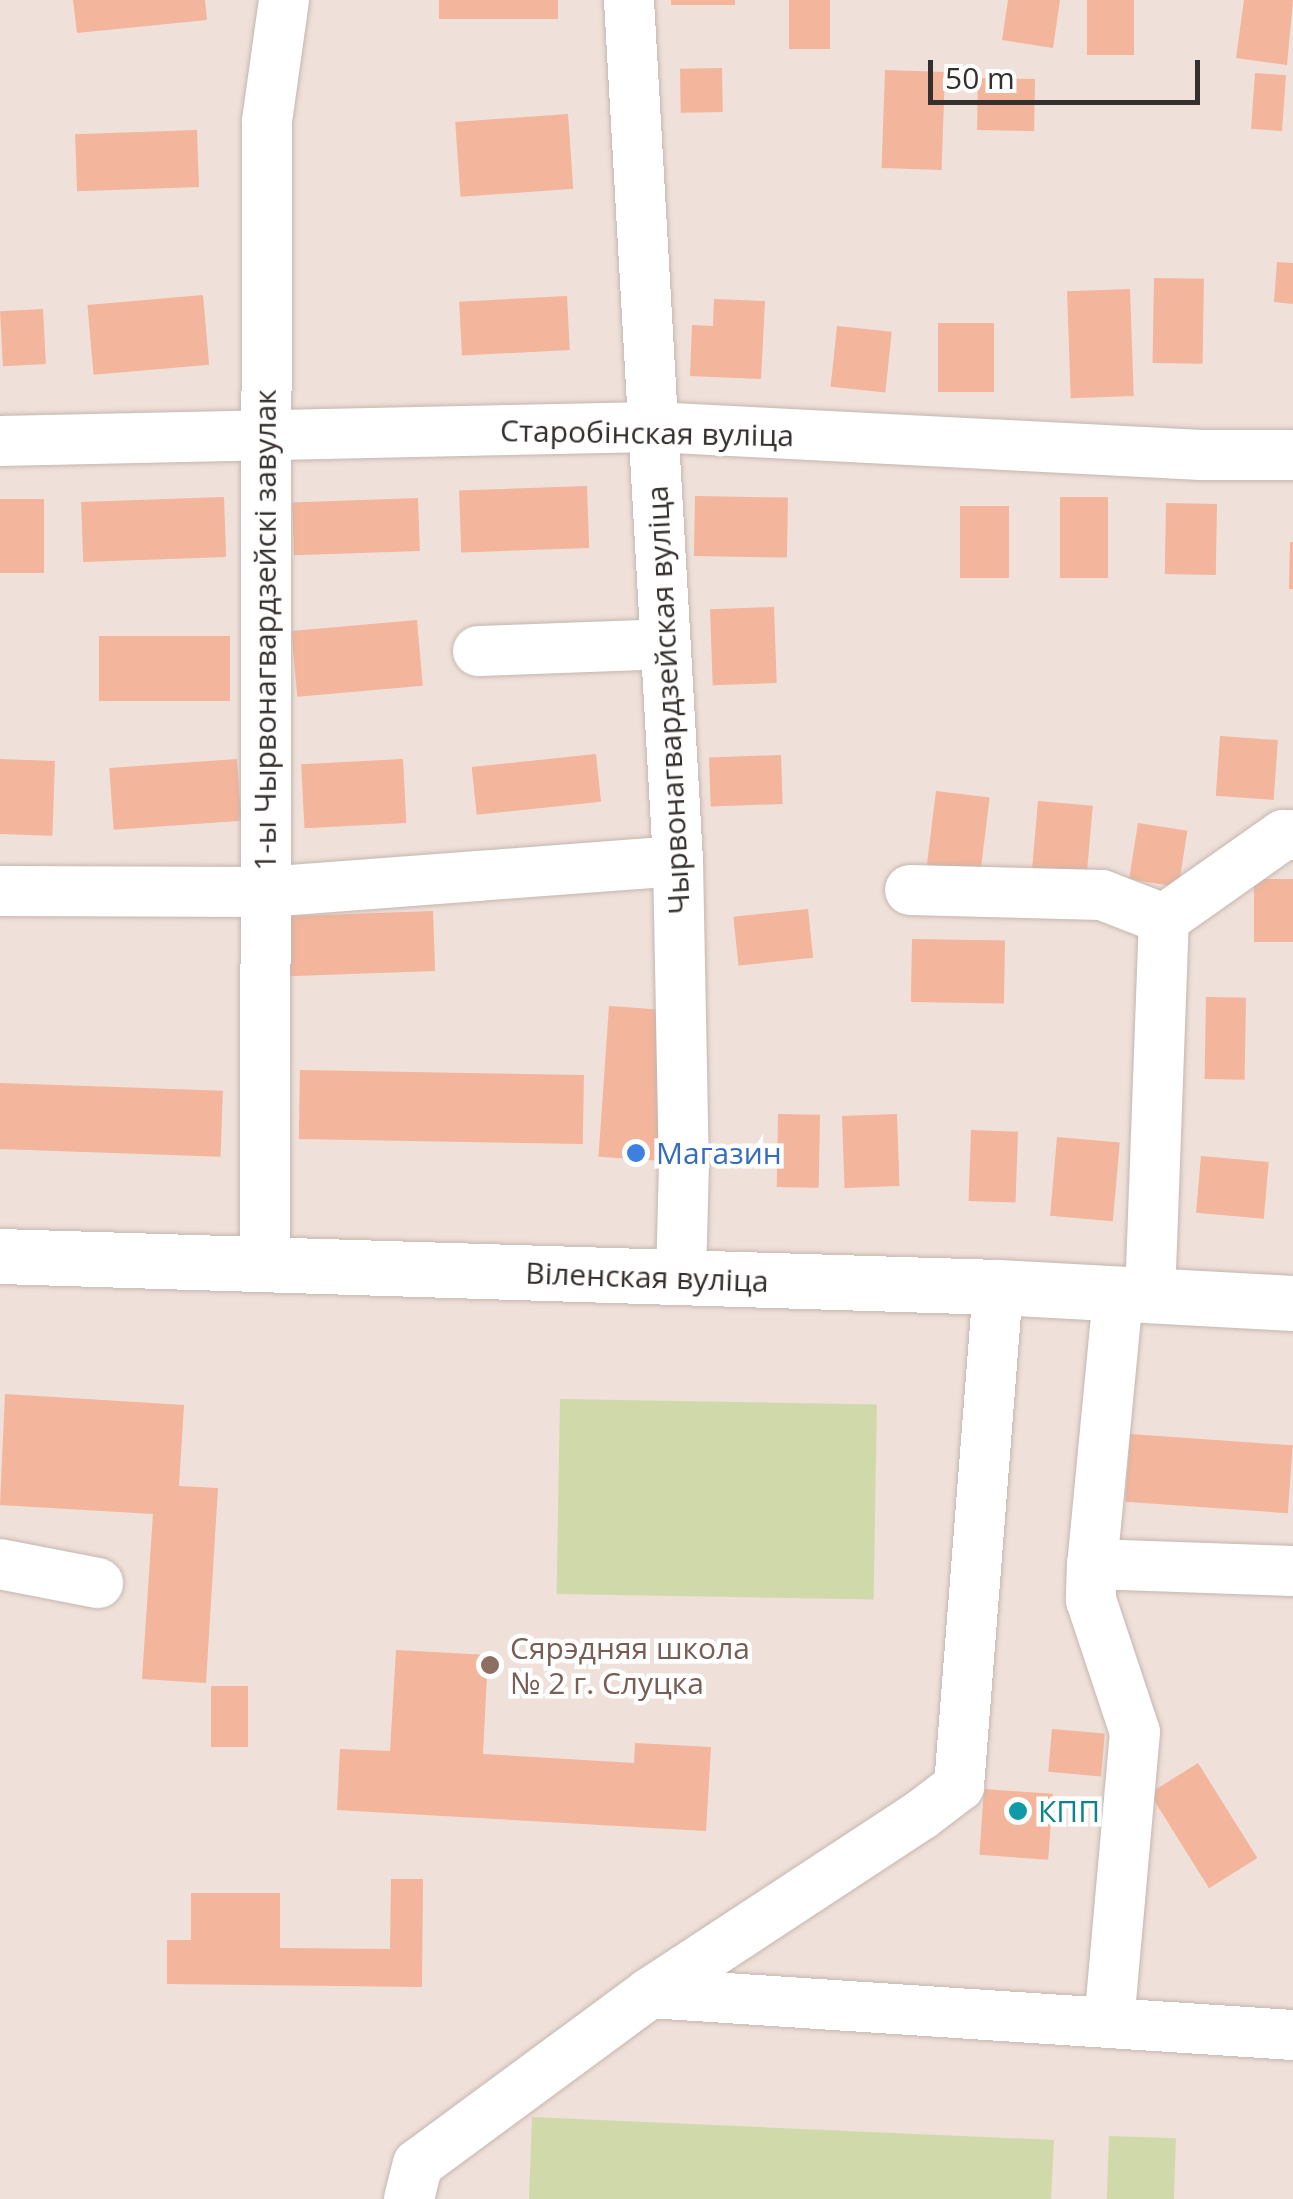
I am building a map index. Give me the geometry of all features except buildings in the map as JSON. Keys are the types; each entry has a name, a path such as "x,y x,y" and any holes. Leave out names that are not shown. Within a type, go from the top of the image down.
{"main road":[{"name":"Віленская вуліца","path":"0,1256 998,1288 1293,1303"}],"street":[{"name":"1-ы Чырвонагвардзейскі завулак","path":"265,1262 263,438 267,121 284,0"},
{"name":"Чырвонагвардзейская вуліца","path":"629,0 678,861 684,1163 680,1280"},
{"name":"Старобінская вуліца","path":"0,441 263,438 654,426 1201,455 1293,455"},
{"path":"478,651 664,644"},
{"path":"1110,2022 1136,1732 1090,1600 1092,1564 1134,1297 1164,919 1283,834 1293,835"},
{"path":"0,891 265,892 678,861"},
{"path":"910,890 1102,895 1164,919"},
{"path":"409,2199 418,2164 650,1992 921,1815 958,1786 998,1288"},
{"path":"0,1564 98,1583"},
{"path":"1092,1564 1293,1571"},
{"path":"650,1992 1293,2036"}],"green space":[{"path":"560,1399 877,1405 874,1600 557,1594"},
{"path":"532,2117 1054,2140 1051,2199 529,2199"},
{"path":"1109,2136 1176,2138 1174,2199 1107,2199"}],"place":[{"name":"Магазин","path":"636,1153"},
{"name":"Сярэдняя школа № 2 г. Слуцка","path":"490,1665"},
{"name":"КПП","path":"1018,1811"}]}
